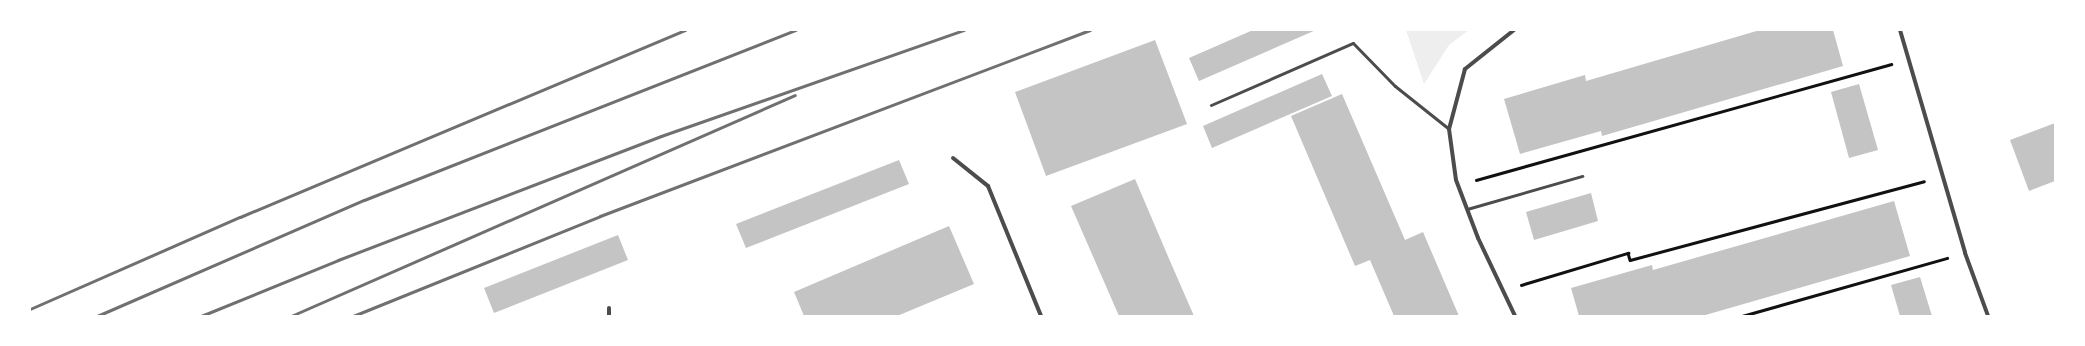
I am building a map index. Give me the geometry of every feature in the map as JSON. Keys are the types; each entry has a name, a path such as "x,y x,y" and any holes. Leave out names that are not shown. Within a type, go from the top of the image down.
{"street":[{"path":"1514,30 1465,69 1449,129 1458,185 1467,209 1515,316"},
{"path":"1900,30 1907,60 1965,253 1988,316"},
{"path":"953,158 988,186 1041,316"},
{"path":"609,308 609,316"}],"lane":[{"path":"1211,105 1353,43 1395,86 1449,129"},
{"path":"1467,209 1582,176"}],"path":[{"path":"1458,185 1907,60"},
{"path":"1503,290 1628,253 1630,260 1942,176"},
{"path":"1742,316 1965,253"}],"shaded area":[{"path":"1406,30 1469,30 1449,45 1424,84"}],"building":[{"path":"1253,30 1316,30 1199,81 1189,58"},
{"path":"1760,30 1833,30 1843,66 1602,136 1601,131 1520,154 1504,99 1585,75 1586,81"},
{"path":"1155,40 1187,124 1046,176 1015,92"},
{"path":"1322,74 1332,96 1212,148 1203,126"},
{"path":"1859,84 1878,150 1849,158 1831,92"},
{"path":"1342,94 1405,240 1423,232 1459,316 1394,316 1370,260 1355,266 1291,116"},
{"path":"2055,123 2055,181 2029,191 2010,140"},
{"path":"899,160 909,184 746,248 736,224"},
{"path":"1135,179 1194,316 1119,316 1071,206"},
{"path":"1591,193 1598,221 1534,240 1526,212"},
{"path":"1894,201 1910,256 1702,316 1579,316 1571,288 1652,265 1653,270"},
{"path":"949,226 974,284 897,316 804,316 794,292"},
{"path":"618,235 628,260 494,313 484,288"},
{"path":"1920,277 1932,316 1900,316 1891,285"}],"railway":[{"path":"30,309 240,217 685,30"},
{"path":"97,316 364,200 796,30"},
{"path":"201,316 338,260 661,136 964,30"},
{"path":"353,316 600,216 1090,30"},
{"path":"291,316 795,95"}]}
